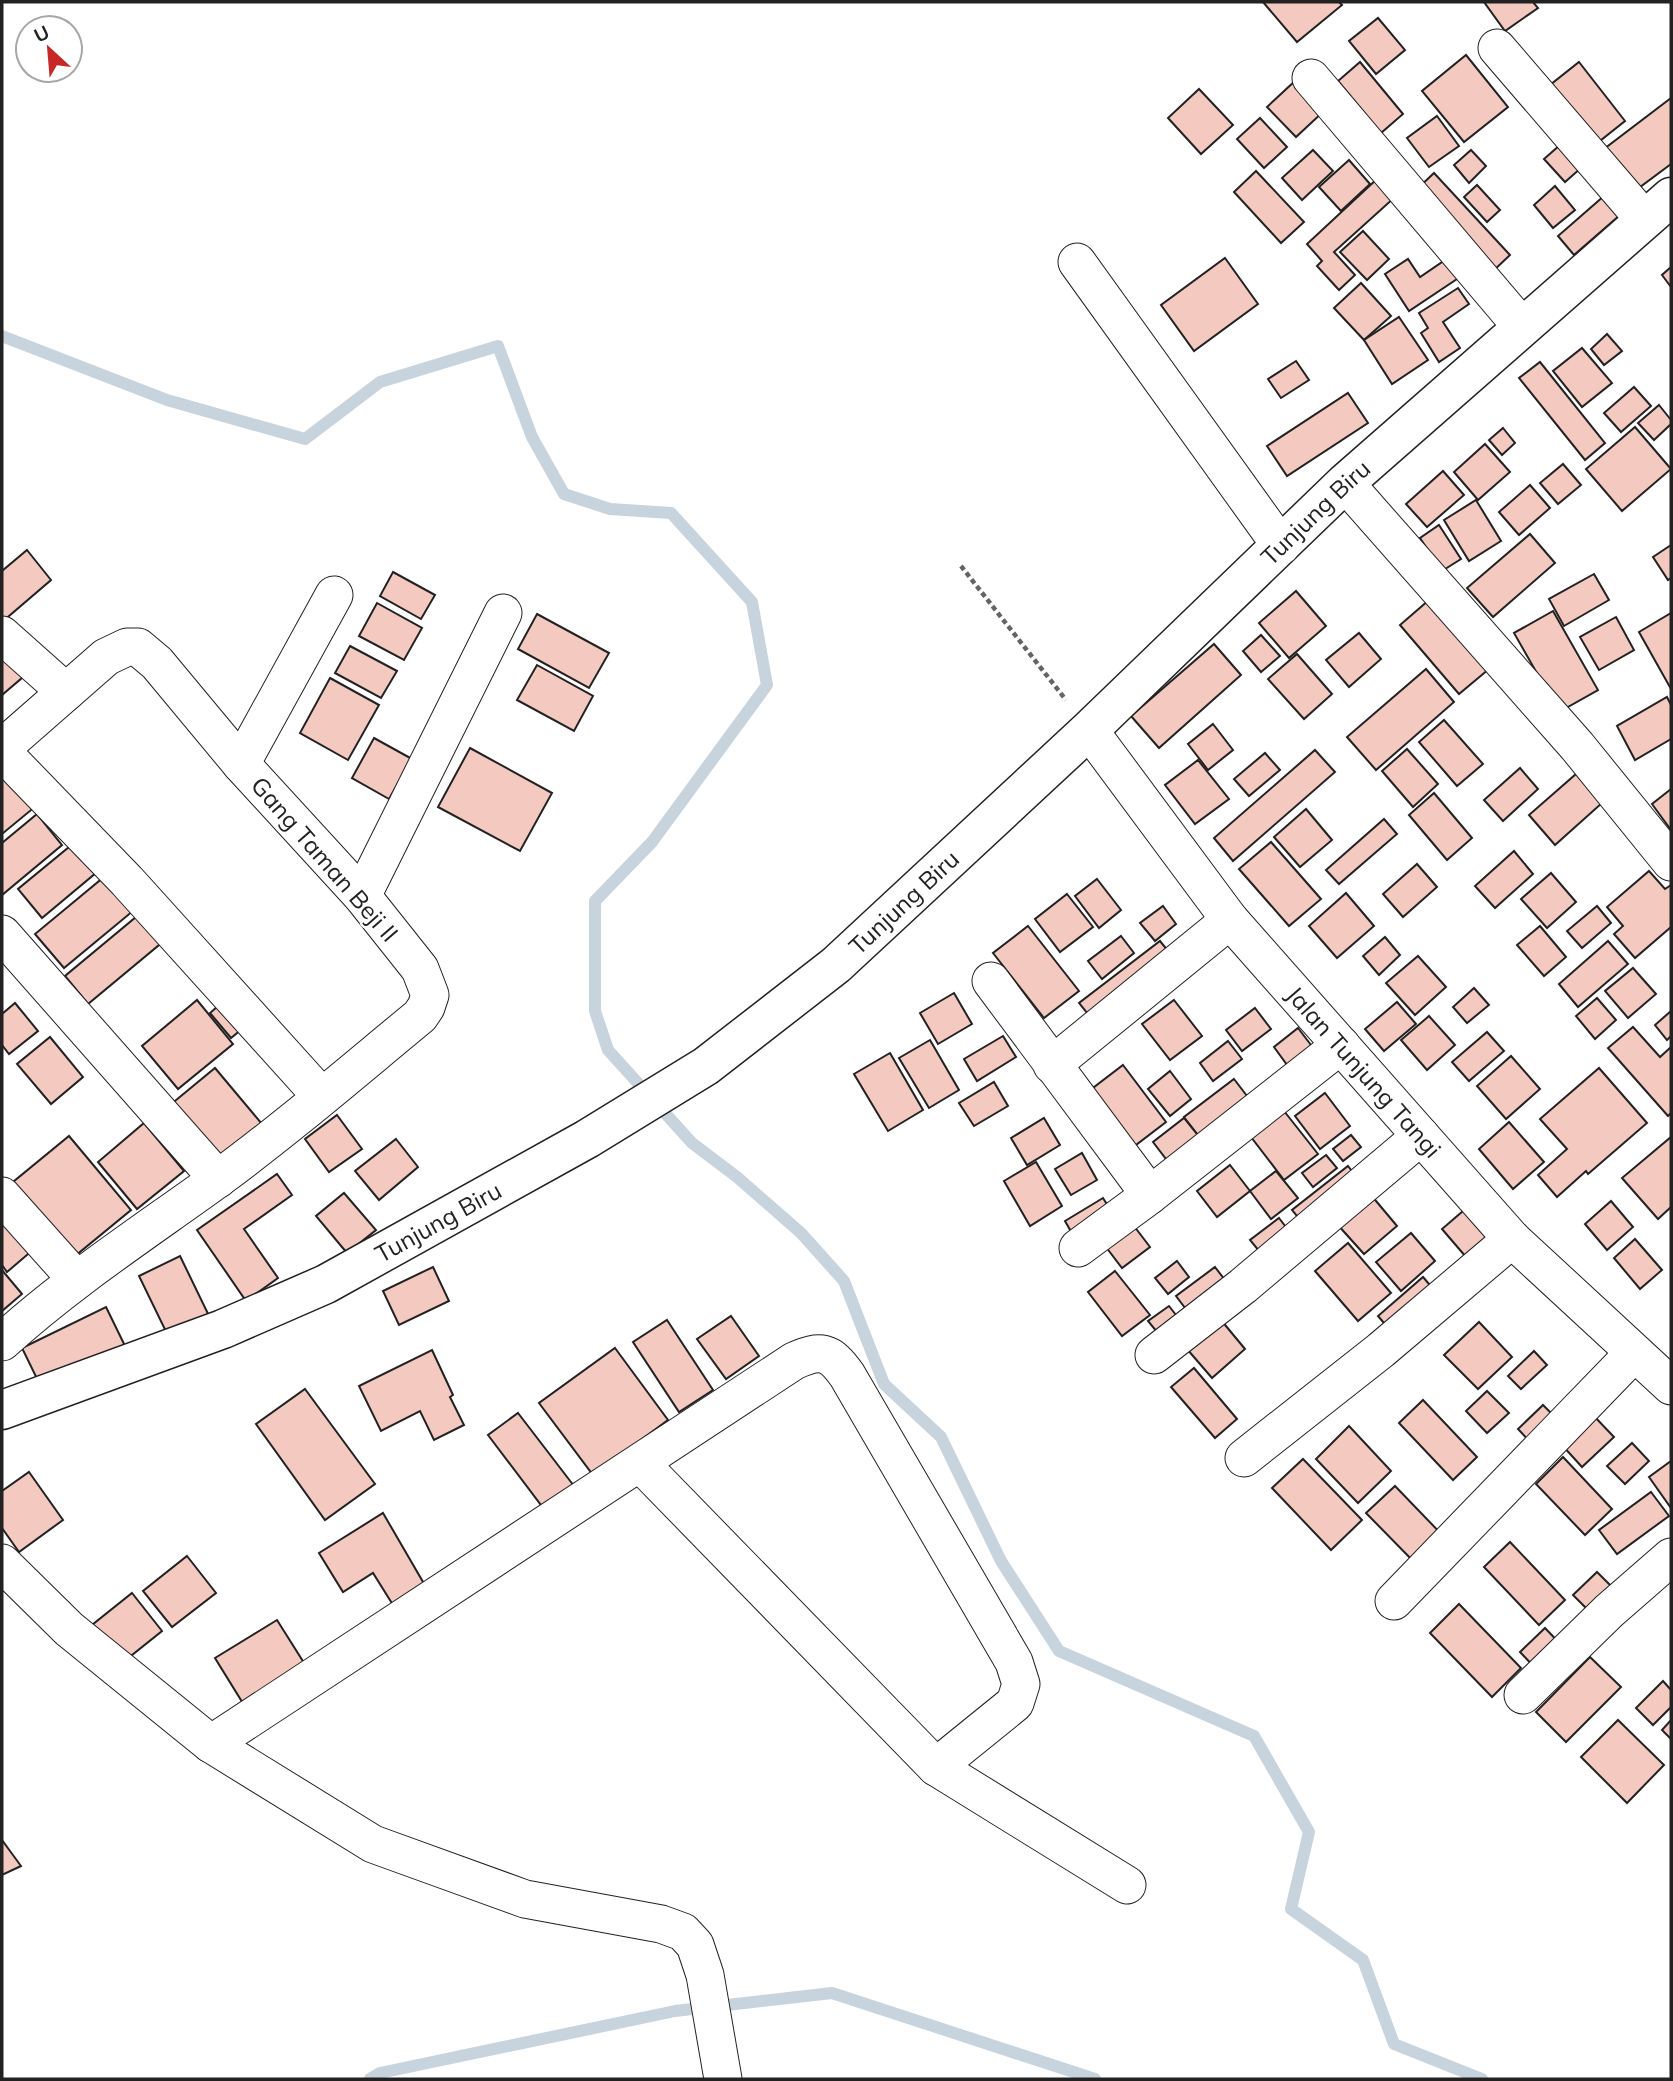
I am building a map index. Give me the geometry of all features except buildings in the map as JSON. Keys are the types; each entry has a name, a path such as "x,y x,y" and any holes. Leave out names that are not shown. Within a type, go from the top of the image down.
{"street":[{"path":"1497,48 1658,208"},
{"path":"1311,78 1522,327"},
{"name":"Tunjung Biru","path":"2,1410 223,1329 326,1284 614,1122 706,1066 836,965 1089,730 1345,483 1658,208"},
{"path":"1077,262 1281,545"},
{"path":"1345,483 1577,746 1671,862"},
{"path":"241,764 334,595"},
{"path":"362,896 503,613"},
{"path":"2,635 66,692 10,741 7,747 10,760 127,881 322,1097"},
{"name":"Gang Taman Beji II","path":"2,1342 76,1280 218,1179 322,1097 419,1016 430,995 420,969 362,896 241,764 157,663 138,647 117,650 66,692"},
{"name":"Jalan Tunjung Tangi","path":"1089,730 1230,920 1512,1239 1671,1386"},
{"path":"1052,1065 1230,920"},
{"path":"2,934 218,1179"},
{"path":"991,981 1150,1195"},
{"path":"1078,1248 1341,1045"},
{"path":"1154,1355 1243,1286 1421,1136"},
{"path":"2,1196 76,1280"},
{"path":"1244,1458 1381,1350 1512,1239"},
{"path":"211,1744 810,1353 827,1354 837,1362 1014,1662 1021,1684 1015,1703 936,1767"},
{"path":"1394,1601 1634,1353"},
{"path":"640,1463 936,1767 1127,1885"},
{"path":"1523,1695 1609,1611 1671,1557"},
{"path":"2,1563 69,1629 211,1744 373,1844 525,1899 661,1924 683,1932 695,1945 705,1975 722,2075"}],"path":[{"path":"961,566 1089,730"}],"waterway":[{"path":"2,336 167,400 305,439 380,382 498,346 532,437 564,494 610,509 671,513 752,602 767,685 652,842 595,901 595,1011 608,1050 692,1143 737,1177 801,1233 844,1281 884,1384 941,1437 1001,1561 1059,1651 1254,1736 1309,1832 1291,1909 1363,1960 1394,2044 1482,2079"},
{"path":"370,2079 380,2073 675,2011 832,1993 1095,2079"}]}
